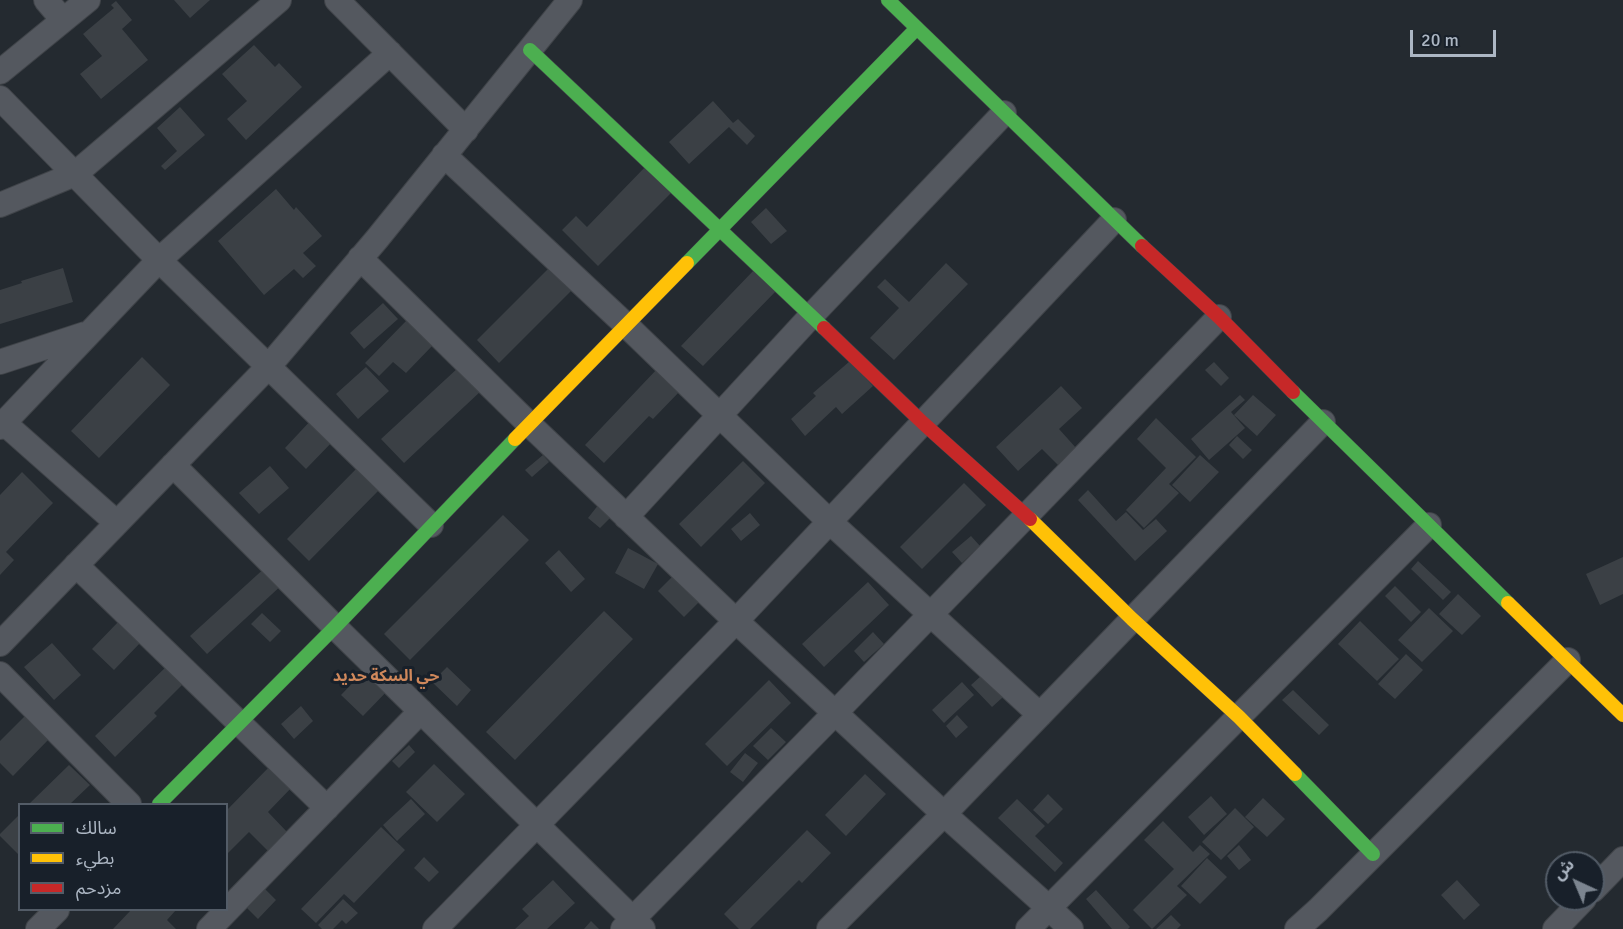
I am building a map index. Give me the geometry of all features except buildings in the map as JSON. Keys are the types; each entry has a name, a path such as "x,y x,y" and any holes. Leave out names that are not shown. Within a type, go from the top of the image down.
{"street":[{"path":"46,0 63,20"},
{"path":"0,72 88,0"},
{"path":"0,205 75,174 279,0"},
{"path":"337,0 466,130"},
{"path":"0,644 269,366 466,130 570,0"},
{"path":"888,0 1114,220 1219,317 1323,422 1623,715"},
{"path":"160,803 918,28"},
{"path":"530,50 923,423 1027,516 1132,619 1239,717 1373,854"},
{"path":"117,523 2,425 159,260 390,53"},
{"path":"0,98 159,260 431,525"},
{"path":"626,517 811,316 1004,113"},
{"path":"444,155 626,325 830,522 1040,715"},
{"path":"435,929 736,621 1114,220"},
{"path":"360,258 529,424 736,621 1071,929"},
{"path":"173,465 334,627 537,825 633,926 835,713 1219,317"},
{"path":"0,362 88,333"},
{"path":"838,926 1323,422"},
{"path":"1028,929 1429,525"},
{"path":"76,565 327,808"},
{"path":"1297,929 1568,660"},
{"path":"0,674 128,803"},
{"path":"229,904 421,711"},
{"path":"1605,882 1619,872"},
{"path":"38,929 55,911"},
{"path":"209,929 223,911"},
{"path":"1555,929 1572,911"}],"traffic: fast":[{"path":"888,0 1142,246"},
{"path":"687,263 917,28"},
{"path":"530,50 824,328"},
{"path":"1293,392 1508,603"},
{"path":"160,803 335,627 515,439"},
{"path":"1295,774 1373,854"}],"traffic: slow":[{"path":"515,439 687,263"},
{"path":"1030,519 1132,619 1239,717 1295,774"},
{"path":"1508,603 1623,715"}],"traffic: jam":[{"path":"1142,246 1219,317 1293,392"},
{"path":"824,328 923,423 1030,519"}],"district":[{"name":"حي السكة حديد","path":"386,677"}]}
